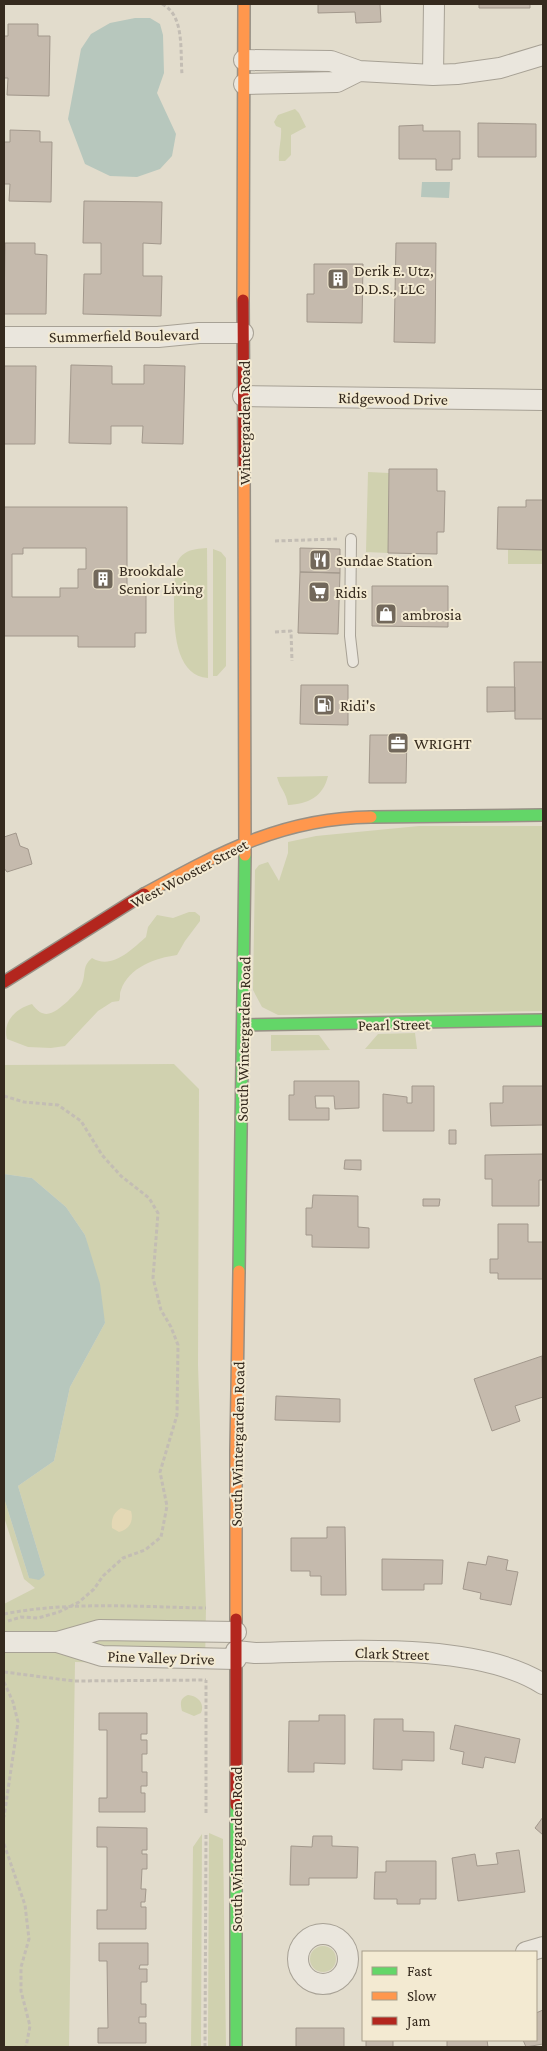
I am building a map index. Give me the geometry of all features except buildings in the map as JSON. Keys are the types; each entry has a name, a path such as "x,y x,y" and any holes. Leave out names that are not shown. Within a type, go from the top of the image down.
{"street":[{"name":"Wintergarden Road","path":"244,4 245,842"},
{"path":"434,4 434,75"},
{"path":"244,60 331,61 359,71 434,75 500,68 543,55"},
{"path":"244,84 337,82 359,71"},
{"name":"Summerfield Boulevard","path":"4,337 158,337 199,332 243,333"},
{"name":"Ridgewood Drive","path":"243,396 543,400"},
{"name":"West Wooster Street","path":"4,982 139,897 202,862 245,842 285,828 319,821 361,817 543,815"},
{"name":"South Wintergarden Road","path":"236,2047 236,1440 244,1025 245,842"},
{"name":"Pearl Street","path":"244,1025 543,1020"},
{"name":"Pine Valley Drive","path":"4,1642 57,1642 99,1630 236,1647"},
{"name":"Pine Valley Drive","path":"57,1642 102,1656 236,1647"},
{"name":"Clark Street","path":"236,1647 255,1653 415,1653 458,1656 513,1669 543,1684"},
{"path":"529,1951 543,1947"}],"lane":[{"path":"351,539 350,636 353,662"}],"path":[{"path":"162,4 167,6 178,21 182,74"},
{"path":"275,541 312,538 351,539"},
{"path":"275,632 291,631 292,661"},
{"path":"4,1096 24,1102 58,1105 82,1121 102,1155 121,1176 149,1198 158,1213 153,1278 161,1310 171,1327 178,1345 177,1415 160,1472 167,1506 161,1537 145,1550 123,1558 103,1576 94,1590 70,1607 38,1618 21,1617 4,1623"},
{"path":"4,1614 36,1608 206,1608"},
{"path":"4,1672 74,1681 206,1680"},
{"path":"206,1675 206,1813"},
{"path":"4,1682 18,1722 4,1816"},
{"path":"205,2047 206,1833"},
{"path":"4,1844 25,1906 28,1939 21,1966 21,1991 30,2026 26,2047"}],"green space":[{"path":"295,109 306,127 291,135 291,155 285,161 279,161 281,128 276,126 274,122 278,115"},
{"path":"368,472 389,473 388,553 366,552"},
{"path":"207,548 208,678 194,674 185,664 175,633 174,615 175,568 177,562 187,552"},
{"path":"213,549 221,552 226,558 226,666 217,676 213,676"},
{"path":"508,549 543,550 543,564 508,564"},
{"path":"328,776 326,783 314,798 302,803 288,805 277,777"},
{"path":"419,826 543,826 543,1011 278,1015 262,1007 253,990 255,870 259,865 268,862 279,881 288,853 288,842 316,836"},
{"path":"189,912 195,912 200,916 200,921 177,955 152,961 130,975 120,991 119,1001 112,1002 98,1011 65,1046 51,1048 28,1047 7,1039 7,1026 16,1012 32,1004 41,1013 46,1014 54,1012 68,1001 81,986 86,964 92,958 107,962 121,957 146,937 148,927 157,915 173,918"},
{"path":"415,1033 417,1049 365,1049 378,1034"},
{"path":"271,1035 319,1035 330,1050 271,1051"},
{"path":"174,1064 199,1089 198,1365 206,1608 205,1665 75,1662 69,2047 4,2047 4,1604 35,1588 24,1579 4,1517 4,1498 29,1578 45,1575 18,1486 54,1461 70,1387 105,1323 85,1235 66,1207 32,1178 4,1174 4,1065"},
{"path":"188,1695 200,1701 202,1706 201,1713 194,1716 182,1711 181,1701"},
{"path":"209,1833 223,1839 226,2047 208,2047"},
{"path":"202,1834 201,2047 191,2047 193,1847"},
{"path":"323,1946 332,1950 336,1959 332,1968 323,1972 314,1968 310,1959 314,1950"}],"sand":[{"path":"121,1508 131,1511 132,1518 128,1527 119,1532 112,1528 112,1522 114,1514"}],"shaded area":[{"path":"135,18 150,18 160,24 163,35 164,73 157,93 176,134 172,156 160,169 137,177 110,176 85,164 68,119 81,49 91,34 110,23"},
{"path":"422,182 450,182 449,198 421,197"},
{"path":"4,1174 32,1178 66,1207 85,1235 100,1284 105,1323 70,1387 54,1461 18,1486 45,1575 39,1580 29,1578 4,1498"}],"traffic: fast":[{"path":"371,817 543,815"},
{"path":"239,1271 245,855"},
{"path":"244,1025 543,1020"},
{"path":"236,1805 236,2047"}],"traffic: slow":[{"path":"243,300 244,4"},
{"path":"244,468 245,855"},
{"path":"144,894 252,840 309,824 339,819 371,817"},
{"path":"236,1619 239,1271"}],"traffic: jam":[{"path":"243,300 244,468"},
{"path":"4,982 144,894"},
{"path":"236,1619 236,1805"}],"place":[{"name":"Derik E. Utz, D.D.S., LLC","path":"338,279"},
{"name":"Sundae Station","path":"320,560"},
{"name":"Brookdale Senior Living","path":"103,579"},
{"name":"Ridis","path":"319,592"},
{"name":"ambrosia","path":"386,614"},
{"name":"Ridi's","path":"324,705"},
{"name":"WRIGHT","path":"398,743"}]}
